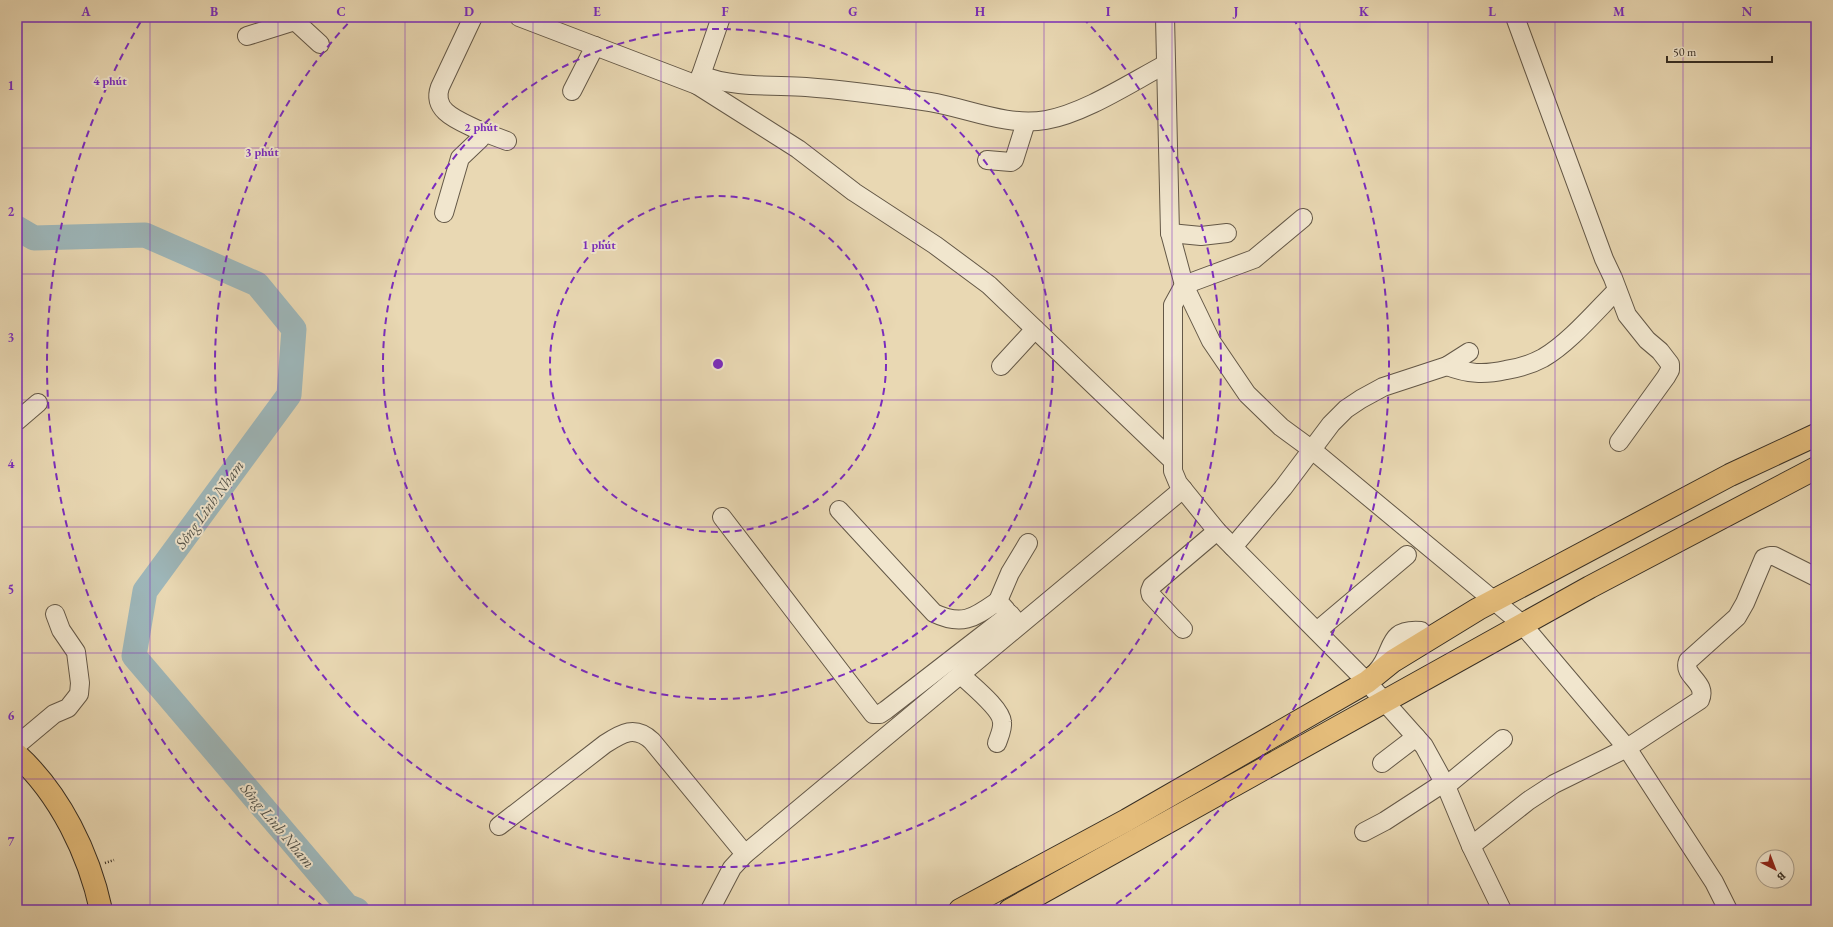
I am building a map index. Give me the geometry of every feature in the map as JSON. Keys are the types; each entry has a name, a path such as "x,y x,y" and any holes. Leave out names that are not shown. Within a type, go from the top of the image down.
{"main road":[{"path":"960,910 1127,820 1367,682 1393,660 1494,601 1730,475 1816,435"},
{"path":"1010,910 1522,624 1816,468"},
{"path":"17,756 39,779 60,808 90,868 102,910"}],"street":[{"path":"473,17 440,87 438,99 444,111 478,130 507,141"},
{"path":"519,17 596,46 699,80 798,149 872,205 948,255 989,285 1173,461"},
{"path":"699,80 721,17"},
{"path":"1165,17 1170,233 1184,285 1211,341 1247,394 1281,427 1312,449 1522,624 1627,748 1714,882 1728,910"},
{"path":"1514,17 1604,259 1627,315 1647,340 1666,357 1670,364 1670,370 1618,442"},
{"path":"247,36 296,19 320,44"},
{"path":"572,91 596,46"},
{"path":"699,80 872,93 930,102 1026,122 1045,121 1074,112 1166,64"},
{"path":"986,160 1011,162 1014,160 1026,122"},
{"path":"444,213 460,158 478,143 480,136 478,130"},
{"path":"1303,218 1254,259 1184,285 1173,305 1173,471 1178,483 1217,531 1367,682 1424,746 1445,784 1471,846 1502,910"},
{"path":"1170,233 1200,236 1227,233"},
{"path":"1447,366 1460,371 1487,374 1530,364 1544,357 1560,346 1617,290"},
{"path":"1001,366 1035,329"},
{"path":"1233,547 1283,488 1331,424 1346,409 1383,387 1447,366 1469,352"},
{"path":"17,420 38,403"},
{"path":"722,517 873,714 880,714 1009,613 1183,489"},
{"path":"840,510 934,613 946,619 966,619 975,616 1009,613"},
{"path":"1183,629 1151,595 1150,591 1152,586 1217,531"},
{"path":"710,910 732,868 745,854 960,674 1009,613 1010,573 1028,543"},
{"path":"1317,631 1406,555"},
{"path":"1471,846 1528,800 1554,784 1627,748 1700,700 1703,692 1688,668 1688,661 1740,612 1764,558 1774,556 1816,577"},
{"path":"17,745 54,714 68,708 79,694 80,682 76,652 61,630 55,614"},
{"path":"1367,682 1382,666 1391,643 1401,633 1408,630 1421,631"},
{"path":"960,674 996,709 1002,717 1003,725 997,743"},
{"path":"500,826 605,744 619,735 632,732 641,733 652,741 745,854"},
{"path":"1382,763 1416,736"},
{"path":"1364,832 1385,821 1445,784 1503,739"}],"waterway":[{"name":"Sông Linh Nham","path":"17,228 34,238 145,235 257,284 294,329 289,395 145,591 134,656 347,906 357,910"}]}
